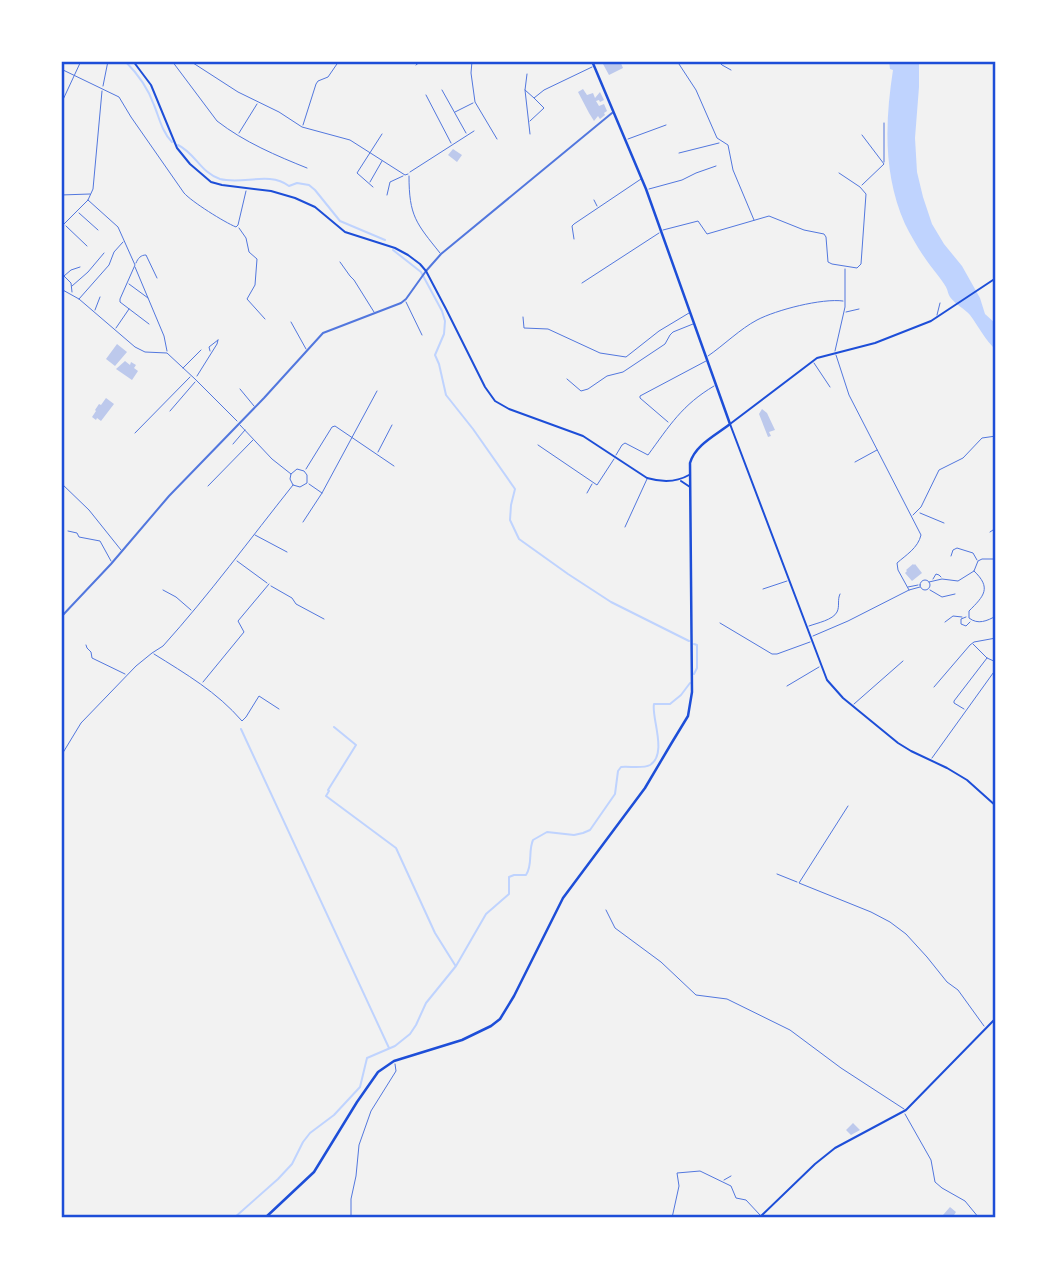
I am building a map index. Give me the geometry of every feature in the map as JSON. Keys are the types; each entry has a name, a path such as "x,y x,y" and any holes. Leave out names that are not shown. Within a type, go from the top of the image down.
{"highway":[{"path":"265,1218 314,1172 373,1078 384,1068 394,1061 462,1040 491,1026 500,1018 563,898 645,788 688,716 692,692 690,463 695,452 730,424 642,178 593,64"}],"main road":[{"path":"133,61 151,85 174,141 190,164 211,182 222,186 271,191 304,202 324,214 345,232 386,244 413,258 495,401 509,409 577,433 648,478 680,480 690,475"},
{"path":"996,278 937,317 875,343 822,355 730,424 824,674 831,686 904,747 967,780 996,806"},
{"path":"680,480 690,487"},
{"path":"760,1217 835,1147 905,1111 996,1018"}],"street":[{"path":"61,104 81,61"},
{"path":"88,246 62,226 92,194 108,61"},
{"path":"172,61 217,121 268,152 307,169"},
{"path":"190,61 238,92 279,112 302,127 343,137 405,175"},
{"path":"302,127 316,84 328,77 340,61"},
{"path":"416,65 421,61"},
{"path":"472,61 475,102 497,139"},
{"path":"677,61 696,90 715,134 728,147 733,170 754,220"},
{"path":"718,61 731,70"},
{"path":"534,98 593,64"},
{"path":"61,68 121,99 188,197 227,223 238,226 246,238 249,252 257,259 255,285 247,299 265,319"},
{"path":"527,74 525,90 530,134"},
{"path":"442,90 467,135"},
{"path":"525,90 544,108 528,122"},
{"path":"426,95 452,145"},
{"path":"238,134 258,102"},
{"path":"454,112 475,102"},
{"path":"62,615 112,563 169,496 323,333 405,300 441,254 614,111"},
{"path":"860,187 884,164 884,123"},
{"path":"626,140 666,125"},
{"path":"387,195 390,182 408,174 474,131"},
{"path":"373,187 358,173 382,134"},
{"path":"862,135 884,164"},
{"path":"680,153 717,145 721,141"},
{"path":"369,184 382,161"},
{"path":"646,189 681,180 716,166"},
{"path":"582,283 661,231 698,221 707,234 769,216 804,230 824,234 828,262 857,268 861,264 866,194 839,173"},
{"path":"408,174 414,218 441,254"},
{"path":"574,239 572,226 642,178"},
{"path":"238,226 247,188"},
{"path":"61,195 92,194"},
{"path":"88,200 116,223 164,336 167,353 290,474"},
{"path":"594,200 597,209"},
{"path":"77,211 98,230"},
{"path":"79,299 109,265 114,252 124,240"},
{"path":"72,286 104,253"},
{"path":"149,324 119,300 138,258 142,255 146,256 157,278"},
{"path":"340,262 355,280 375,314"},
{"path":"64,276 80,267"},
{"path":"846,267 844,312 835,352 846,387 920,530 921,539 899,561 897,568 909,589"},
{"path":"61,274 72,286 72,294"},
{"path":"127,283 148,298"},
{"path":"61,289 79,299 138,349 167,353"},
{"path":"94,312 100,297"},
{"path":"405,300 422,335"},
{"path":"670,424 640,396 707,359 761,318 823,301 845,301"},
{"path":"937,317 940,303"},
{"path":"115,330 129,309"},
{"path":"844,312 859,309"},
{"path":"523,317 524,328 548,329 600,353 626,357 659,331 691,312"},
{"path":"291,321 307,350"},
{"path":"567,379 581,391 586,391 607,376 623,372 665,344 673,331 695,324"},
{"path":"183,368 201,350"},
{"path":"170,411 196,380 212,352"},
{"path":"812,362 830,387"},
{"path":"135,433 191,375"},
{"path":"538,445 599,484 624,443 648,455 670,424 695,398 716,385"},
{"path":"240,389 255,408"},
{"path":"303,522 322,493 377,391"},
{"path":"994,411 996,425"},
{"path":"377,454 392,425"},
{"path":"304,471 333,426 394,466"},
{"path":"233,444 244,430"},
{"path":"911,516 918,512 939,470 963,458 982,438 996,436"},
{"path":"208,486 253,439"},
{"path":"855,462 877,450"},
{"path":"290,474 297,469 304,471 307,483"},
{"path":"290,474 293,485 300,487 307,483"},
{"path":"625,527 648,478"},
{"path":"587,493 593,482"},
{"path":"61,483 89,510 122,551"},
{"path":"307,483 322,493"},
{"path":"61,757 81,723 127,675 163,646 293,485"},
{"path":"918,512 944,523"},
{"path":"990,532 996,528"},
{"path":"68,531 79,537"},
{"path":"253,534 287,552"},
{"path":"75,538 100,541 112,563"},
{"path":"951,556 957,548 973,554 978,561"},
{"path":"720,623 772,654 777,654 920,586 923,580 958,581 974,571 978,561 985,558 996,559"},
{"path":"235,559 292,598 296,604 324,618"},
{"path":"968,617 969,611 980,600 985,588 984,581 974,571"},
{"path":"933,581 936,574 941,580"},
{"path":"763,589 789,580"},
{"path":"928,589 929,582"},
{"path":"201,684 244,632 238,621 269,584"},
{"path":"920,586 942,597 955,594"},
{"path":"163,590 176,597 192,612"},
{"path":"807,626 835,615 840,593"},
{"path":"945,622 953,616 968,617 981,622 996,616"},
{"path":"964,617 961,622 964,627 971,620"},
{"path":"934,687 972,643 996,638"},
{"path":"972,643 987,658 996,662"},
{"path":"86,645 95,660 127,675"},
{"path":"152,653 201,684 242,721 259,696 279,709"},
{"path":"966,711 954,701 987,658"},
{"path":"852,705 903,661"},
{"path":"787,686 821,666"},
{"path":"931,760 995,670"},
{"path":"799,883 848,806"},
{"path":"776,874 871,912 898,928 947,982 958,990 986,1028"},
{"path":"606,911 615,928 661,962 696,995 727,999 790,1030 905,1111 931,1160 934,1182 965,1201 979,1218"},
{"path":"351,1218 359,1145 371,1111 396,1071 394,1061"},
{"path":"672,1218 679,1186 677,1173 700,1171 733,1188 736,1198 746,1200 760,1217"},
{"path":"722,1181 731,1176"}],"water":[{"path":"889,61 919,61 915,138 917,172 923,197 932,224 962,266 980,298 985,314 996,324 996,350 970,315 950,297 905,224 889,167 887,128 893,70 890,69"}],"building":[{"path":"620,61 623,68 609,75 603,64"},
{"path":"583,89 587,95 593,93 595,98 600,92 604,100 596,101 599,106 604,104 607,111 600,119 598,116 594,121 589,113 578,92"},
{"path":"453,149 462,155 457,162 448,155"},
{"path":"117,344 127,352 115,366 106,359"},
{"path":"125,361 136,365 134,368 138,371 132,380 116,369"},
{"path":"106,398 114,404 101,421 97,418 96,420 92,417 95,410"},
{"path":"762,409 767,413 775,430 769,432 771,436 768,437 759,414"},
{"path":"913,564 922,573 912,581 905,573"},
{"path":"853,1123 860,1130 851,1135 846,1130"},
{"path":"950,1207 956,1212 952,1218 946,1218 943,1215"}],"waterway":[{"path":"125,61 152,99 163,129 172,142"},
{"path":"178,145 208,172 220,179 273,179 289,186 297,183 309,185 340,221 385,240"},
{"path":"393,250 421,272 442,311 445,321 444,334 435,355 446,395 515,489 510,520 519,539 611,602 689,641"},
{"path":"694,644 697,645 697,668 694,674"},
{"path":"234,1218 278,1179 292,1164 310,1133 334,1115 360,1087 367,1058 395,1046 410,1034 426,1003 456,966 486,914 509,894 509,877 526,875 533,840 547,832 574,835 590,830 615,794 621,767 647,766 655,760 658,744 654,704 670,704 690,683"},
{"path":"334,727 356,745 326,796 396,848 435,933 455,965"},
{"path":"241,729 389,1048"}]}
